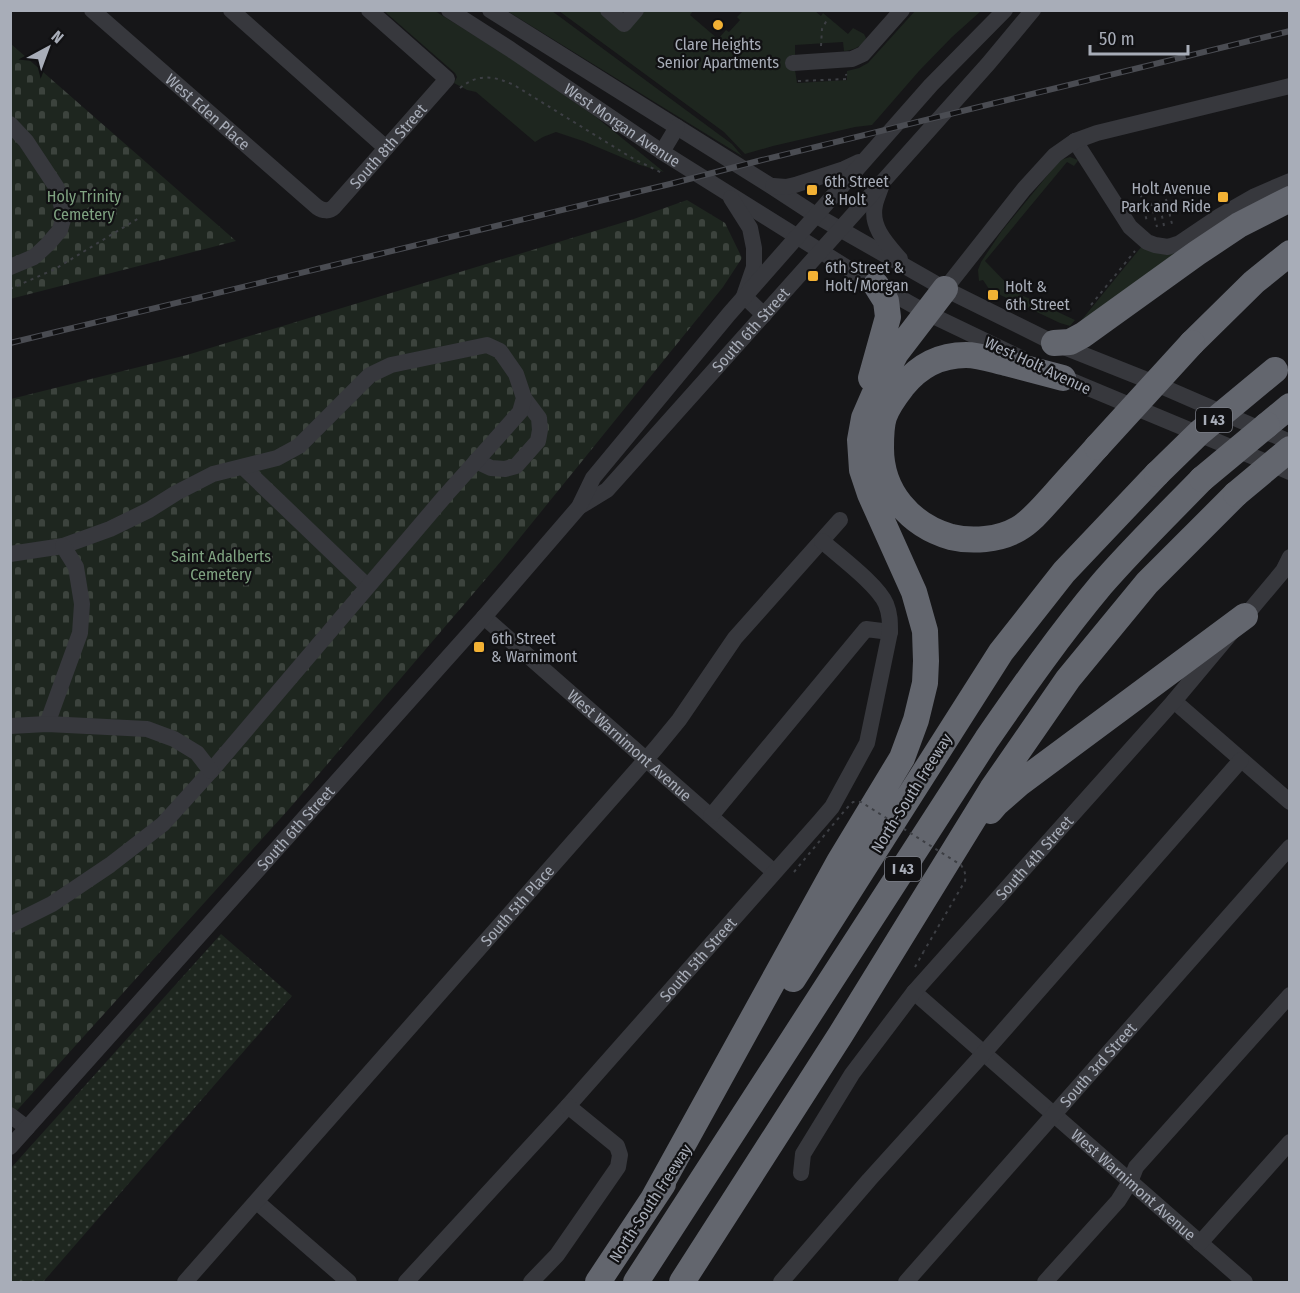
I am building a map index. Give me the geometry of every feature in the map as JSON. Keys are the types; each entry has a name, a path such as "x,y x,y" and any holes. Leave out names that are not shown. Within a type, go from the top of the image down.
{"highway":[{"path":"1054,343 1070,342 1089,331 1239,225 1290,199"},
{"path":"1063,378 988,358 967,355 945,357 928,364 912,375 896,395 884,417 881,439 881,459 887,483 899,503 914,519 937,533 961,539 982,539 1018,529 1037,513 1192,343 1254,282 1290,253"},
{"path":"653,1199 839,862 902,758 916,720 925,683 925,631 914,592 870,494 862,470 860,440 866,399 888,317 886,301 876,285"},
{"path":"864,418 896,353 945,289"},
{"name":"North-South Freeway","path":"598,1282 1001,652 1064,572 1157,474 1199,433 1282,364"},
{"name":"North-South Freeway","path":"636,1282 987,739 1028,680 1102,585 1145,537 1202,479 1290,406"},
{"path":"682,1282 841,1034 992,789 1068,679 1147,583 1236,494 1290,449"},
{"path":"937,876 996,804 1020,783 1245,616"}],"street":[{"name":"West Eden Place","path":"92,10 317,207 327,210"},
{"path":"231,10 386,148"},
{"path":"369,10 451,86"},
{"name":"West Morgan Avenue","path":"449,10 662,152 797,238"},
{"name":"West Morgan Avenue","path":"490,10 817,216"},
{"path":"609,10 624,24 636,10"},
{"path":"793,63 843,61 863,54 902,10"},
{"name":"South 6th Street","path":"11,1147 484,617 579,507 593,478 744,296 931,85 1005,10"},
{"name":"South 6th Street","path":"579,507 607,490 1034,10"},
{"name":"South 8th Street","path":"327,210 331,210 386,148 451,86"},
{"path":"945,289 1024,189 1055,155 1075,141 1097,132 1290,86"},
{"path":"10,124 26,141 57,188 64,216 60,230 48,244 34,256 10,267"},
{"path":"662,152 677,127"},
{"path":"1075,141 1130,227 1147,242 1155,245 1168,247 1180,243 1254,196 1290,181"},
{"path":"771,186 786,188 844,169 871,153 897,165"},
{"path":"884,180 874,207 876,226 886,243 909,269"},
{"path":"729,195 750,228 754,248 754,267 744,296 764,315"},
{"name":"West Holt Avenue","path":"817,216 945,289 1054,343 1290,442"},
{"name":"West Holt Avenue","path":"797,238 927,313 1063,378 1290,472"},
{"path":"10,554 63,546 110,529 213,474 277,458 299,446 370,375 391,365 486,345 500,351 516,374 524,398 539,418 540,430 538,441 516,466 505,469 491,468 476,461"},
{"path":"10,926 52,904 110,865 163,824 519,412 524,398"},
{"path":"243,467 367,586"},
{"name":"South 5th Place","path":"185,1282 646,759 679,720 735,638 840,520"},
{"name":"South 5th Street","path":"406,1282 568,1106 832,807 867,743 890,632 890,618 886,603 876,589 822,541"},
{"path":"47,724 80,633 82,604 76,567 63,546"},
{"name":"South 4th Street","path":"801,1173 802,1154 852,1074 915,992 1174,701 1287,564"},
{"name":"West Warnimont Avenue","path":"484,617 774,872"},
{"path":"711,816 866,628 890,632"},
{"path":"1174,701 1290,802"},
{"path":"10,726 47,724 147,729 174,739 197,753 210,771"},
{"path":"781,1282 1241,760"},
{"name":"South 3rd Street","path":"906,1282 1290,847"},
{"name":"West Warnimont Avenue","path":"915,992 1245,1282"},
{"path":"1045,1282 1118,1201 1136,1167 1290,995"},
{"path":"531,1282 557,1255 618,1167 620,1155 617,1146 568,1106"},
{"path":"10,1115 27,1128"},
{"path":"1200,1243 1290,1142"},
{"path":"257,1202 349,1282"}],"path":[{"path":"821,43 822,29 828,18"},
{"path":"451,86 487,77 501,79 632,158 662,173"},
{"path":"1139,187 1149,229"},
{"path":"1166,199 1172,224"},
{"path":"1159,201 1164,226"},
{"path":"1151,203 1157,227"},
{"path":"10,289 55,269 140,218"},
{"path":"1091,305 1141,245"},
{"path":"794,872 853,802 861,802 961,865 966,875 965,882 911,973"}],"green space":[{"path":"384,11 435,11 506,55 596,117 664,172 556,132 535,142 476,92 454,83 457,77 455,73"},
{"path":"507,11 552,11 732,144 742,156"},
{"path":"559,11 600,11 624,31 642,11 693,11 690,15 718,39 726,30 729,32 740,20 737,17 743,11 815,11 821,16 823,13 848,34 853,28 864,34 866,38 857,48 847,51 844,51 843,42 795,45 795,55 790,55 790,69 795,70 797,83 847,80 847,71 868,63 915,11 981,11 919,71 872,125 855,127 745,154 724,132"},
{"name":"Holy Trinity Cemetery","path":"11,44 236,241 10,299"},
{"path":"1070,157 1078,160 1074,166 1067,162 985,261 1015,292 1075,320 1070,326 989,289 983,280 979,281 978,270 1001,232 1060,160"},
{"name":"Saint Adalberts Cemetery","path":"687,200 725,223 742,258 723,287 502,560 289,809 11,1117 11,399 187,355 631,220"},
{"path":"1142,246 1182,249 1075,328"},
{"path":"221,934 292,996 43,1282 11,1282 11,1168"}],"railway":[{"path":"10,343 670,184 1290,31"}],"place":[{"name":"Clare Heights Senior Apartments","path":"718,25"},
{"name":"6th Street & Holt","path":"812,190"},
{"name":"Holt Avenue Park and Ride","path":"1223,197"},
{"name":"6th Street & Holt/Morgan","path":"813,276"},
{"name":"Holt & 6th Street","path":"993,295"},
{"name":"6th Street & Warnimont","path":"479,647"}]}
